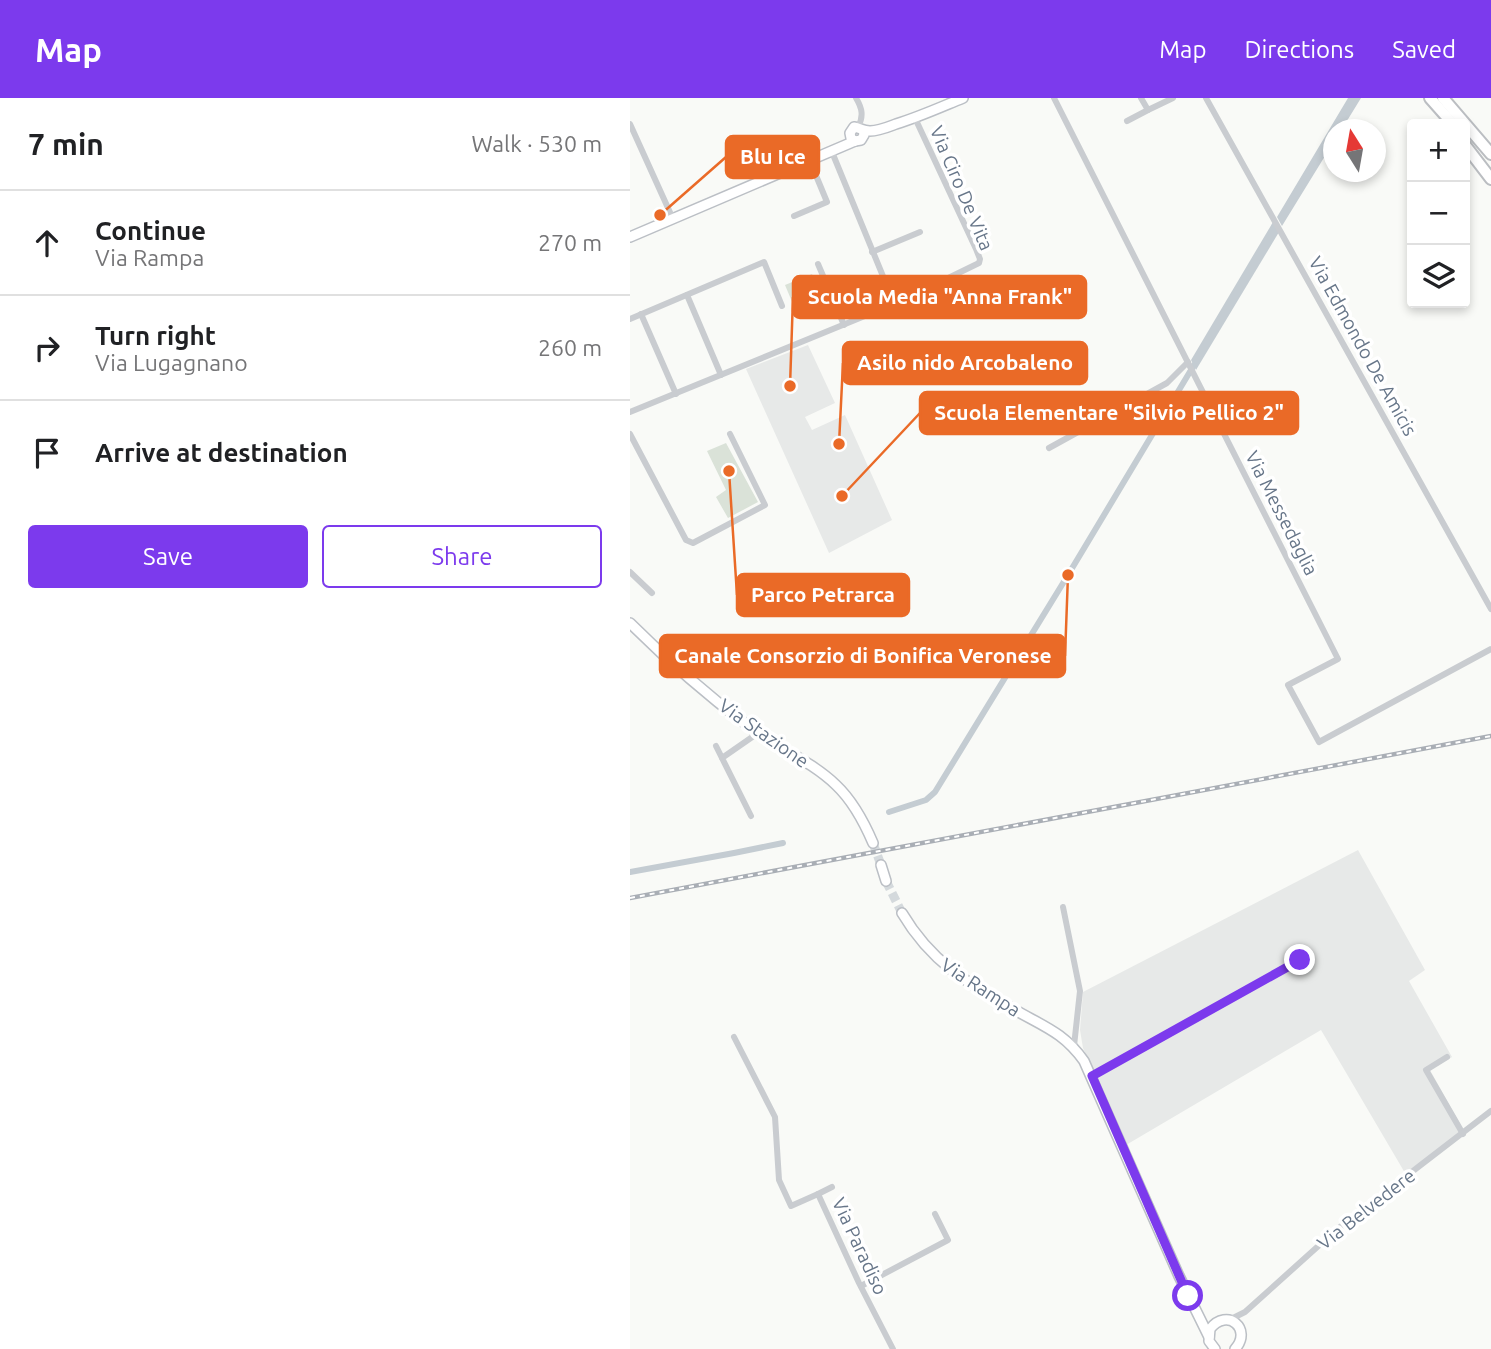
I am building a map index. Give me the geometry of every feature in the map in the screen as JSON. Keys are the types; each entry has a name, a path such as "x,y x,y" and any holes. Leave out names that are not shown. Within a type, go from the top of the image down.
{"highway":[{"path":"1430,98 1448,119"},
{"path":"1443,98 1491,154"},
{"path":"1470,144 1491,170"},
{"path":"1470,152 1491,179"}],"street":[{"path":"856,98 862,111 858,134"},
{"path":"630,237 833,151 858,134 904,122 963,98"},
{"name":"Via Messedaglia","path":"1054,98 1338,659 1288,685 1319,742 1491,649"},
{"path":"1141,98 1148,110"},
{"path":"1127,121 1173,98"},
{"name":"Via Edmondo De Amicis","path":"1206,98 1491,609"},
{"name":"Via Ciro De Vita","path":"894,303 979,263 915,118"},
{"path":"630,124 673,219"},
{"path":"630,412 894,303 833,151"},
{"path":"794,216 827,202 810,161"},
{"path":"872,252 920,232"},
{"path":"630,319 764,262 782,306"},
{"path":"818,264 844,325"},
{"path":"687,295 721,375"},
{"path":"641,314 676,394"},
{"path":"1049,448 1167,383 1188,362"},
{"path":"630,434 633,447 687,540 693,543 765,505 730,434"},
{"path":"630,572 652,593"},
{"name":"Via Stazione","path":"630,624 677,669 758,733 836,785 850,800 873,843"},
{"path":"722,758 758,733"},
{"path":"716,746 751,816"},
{"path":"881,864 886,881"},
{"path":"1063,907 1080,991 1074,1046"},
{"name":"Via Rampa","path":"902,913 919,939 945,966 1074,1046 1092,1076 1210,1344"},
{"path":"1092,1076 1300,960"},
{"name":"Via Paradiso","path":"734,1037 775,1117 779,1180 791,1206 818,1194 893,1349"},
{"path":"1447,1057 1426,1070 1462,1134"},
{"name":"Via Belvedere","path":"1217,1321 1229,1320 1245,1312 1335,1231 1491,1111"},
{"path":"818,1194 832,1187"},
{"path":"861,1286 948,1240 935,1214"},
{"path":"1235,1349 1241,1340 1240,1328 1245,1312"},
{"path":"1198,1315 1210,1321 1217,1321"},
{"path":"1229,1320 1240,1328"},
{"path":"1210,1344 1210,1329 1217,1321"}],"shaded area":[{"path":"1348,98 1361,98 1348,119 1335,119"},
{"path":"1323,140 1323,159 1282,226 1277,217"},
{"path":"1273,222 1279,232 1196,370 1191,360"},
{"path":"812,274 820,293 793,304 785,285"},
{"path":"808,345 835,403 805,417 812,430 845,415 892,520 829,553 746,369"},
{"path":"726,443 758,502 728,518 716,497 726,490 707,451"},
{"path":"1358,850 1425,970 1409,981 1452,1057 1430,1070 1464,1131 1405,1173 1321,1030 1126,1145 1083,1048 1080,1030 1083,992"}],"waterway":[{"path":"889,812 926,800 935,792 1194,365"},
{"path":"630,872 783,843"}],"tunnel":[{"path":"873,843 881,865"},
{"path":"886,881 902,913"}],"railway":[{"path":"630,898 1491,736"}],"place":[{"name":"Blu Ice","path":"660,215"},
{"name":"Scuola Media \"Anna Frank\"","path":"790,386"},
{"name":"Asilo nido Arcobaleno","path":"839,444"},
{"name":"Parco Petrarca","path":"729,471"},
{"name":"Scuola Elementare \"Silvio Pellico 2\"","path":"842,496"},
{"name":"Canale Consorzio di Bonifica Veronese","path":"1068,575"}],"route":[{"path":"1188,1296 1092,1076 1300,960"}]}
